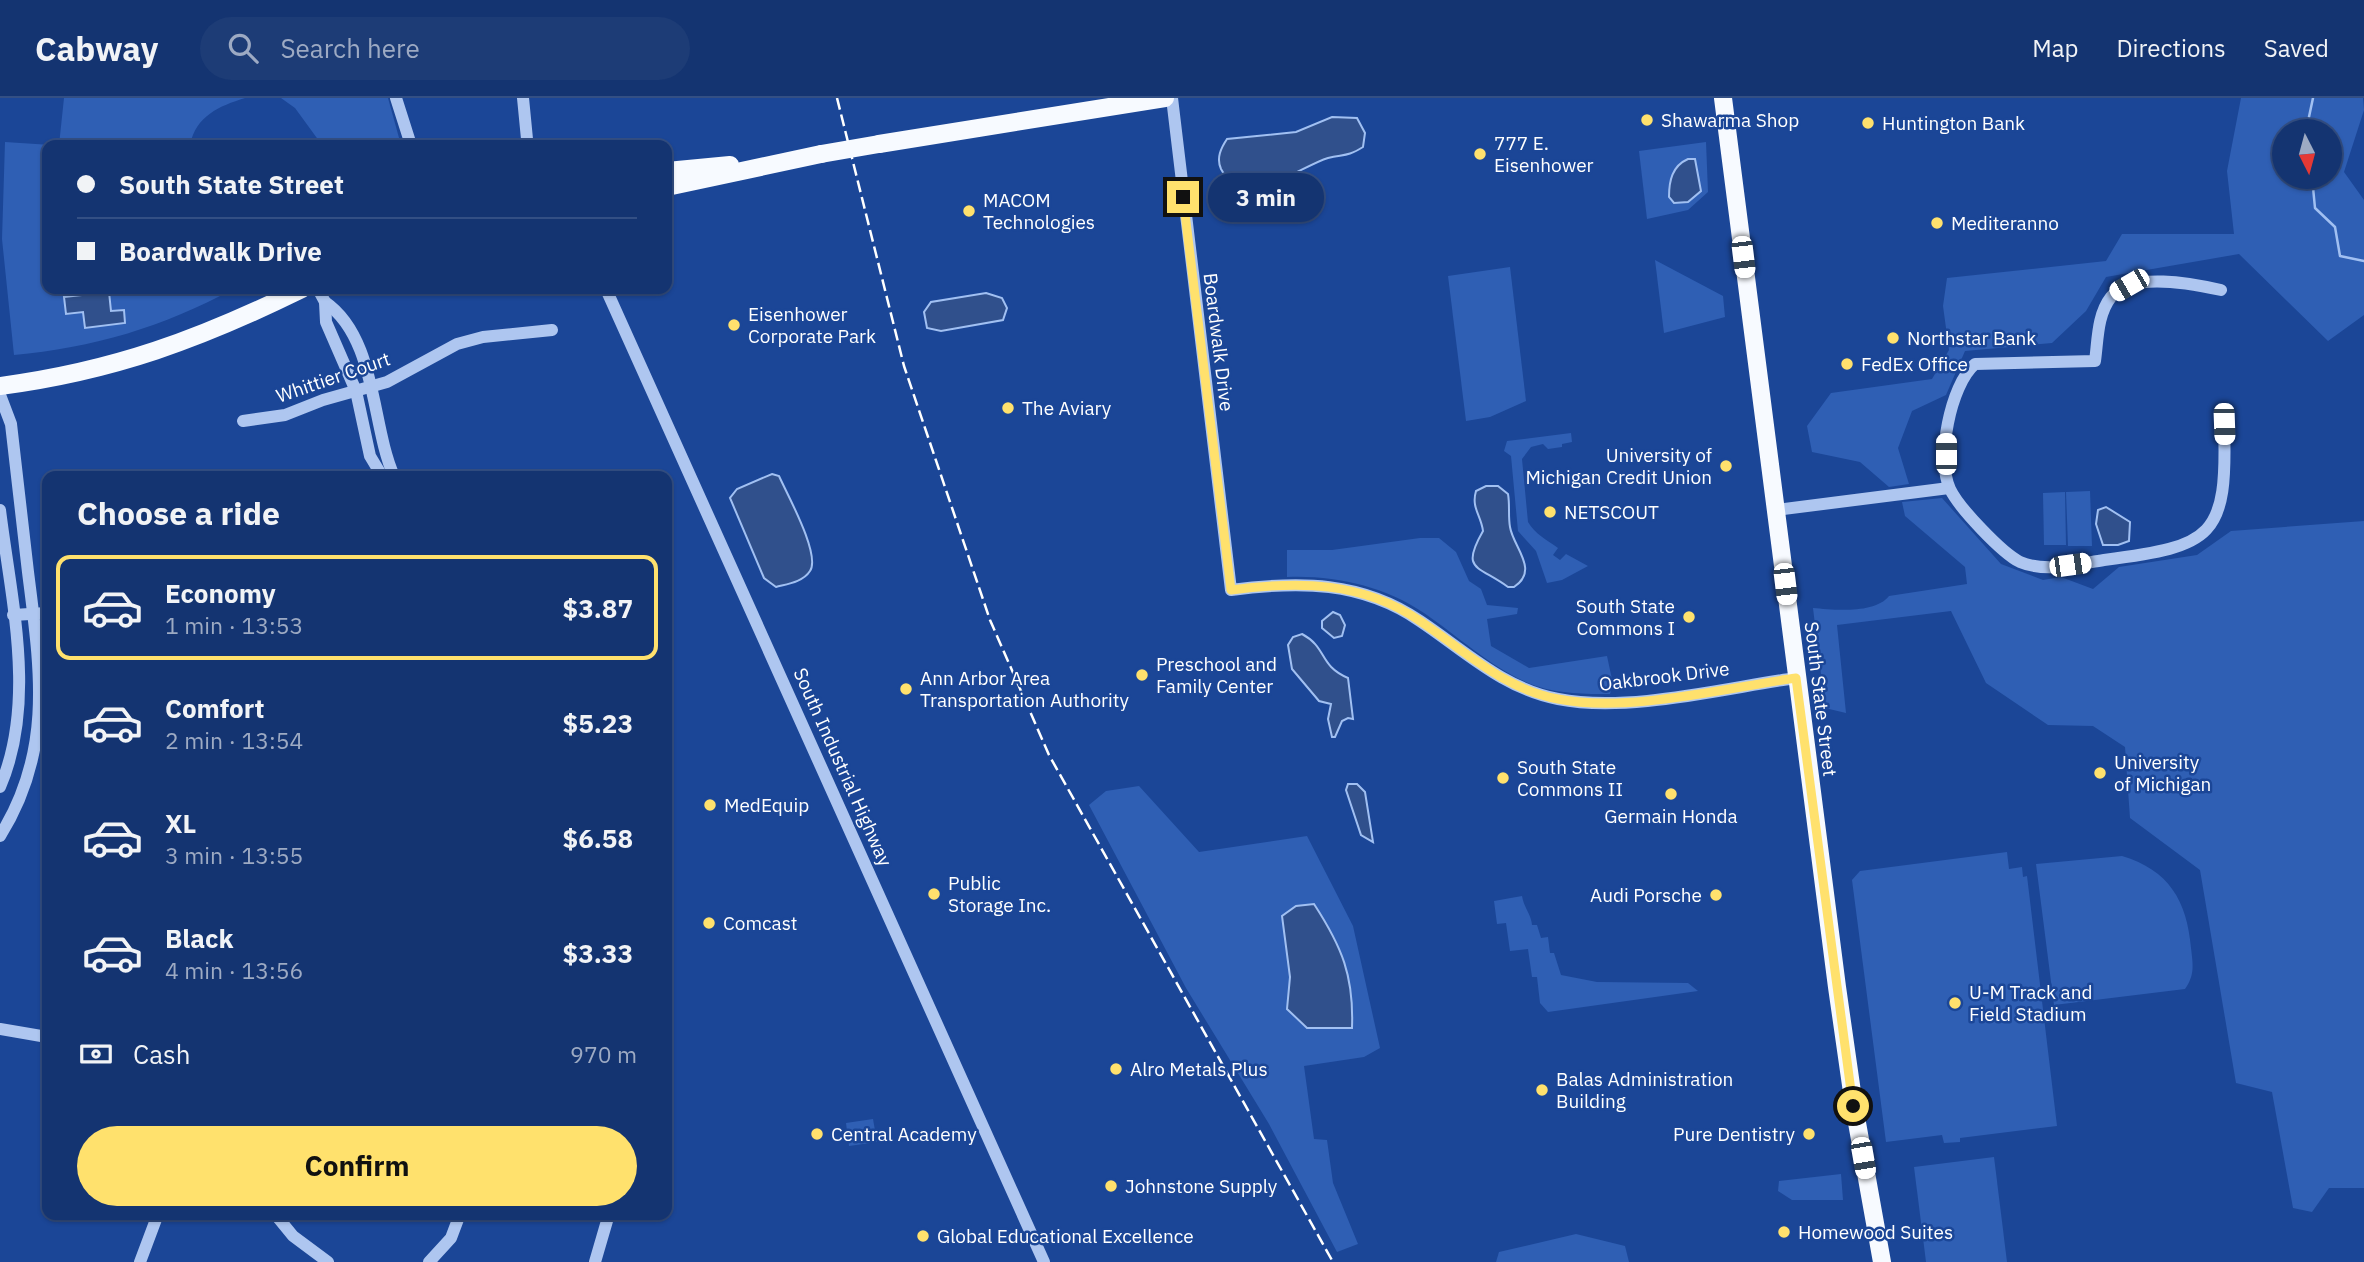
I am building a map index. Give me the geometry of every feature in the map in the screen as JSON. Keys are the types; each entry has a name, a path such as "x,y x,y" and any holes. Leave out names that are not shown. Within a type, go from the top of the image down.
{"main road":[{"path":"672,186 821,154 1165,98"},
{"name":"South State Street","path":"1723,98 1853,1106 1882,1262"},
{"path":"672,172 765,164"},
{"path":"0,386 93,370 155,353 232,323 292,294"}],"street":[{"path":"396,98 409,140"},
{"path":"523,98 526,140"},
{"name":"Boardwalk Drive","path":"1172,98 1231,590"},
{"path":"2221,290 2156,281 2129,285 2112,295 2104,309 2095,361 1975,364 1968,370 1953,397 1946,436 1949,488 2001,551 2022,563 2047,568 2162,552 2189,544 2211,527 2223,497 2224,424"},
{"path":"321,294 325,302 326,322 356,391 370,456 379,471"},
{"name":"South Industrial Highway","path":"608,294 1044,1262"},
{"path":"325,302 339,312 373,386 393,471"},
{"name":"Whittier Court","path":"243,421 285,415 387,382 457,344 483,337 552,330"},
{"path":"0,395 11,424 41,698 37,741 22,795 0,836"},
{"path":"1776,510 1949,488"},
{"path":"0,505 20,503"},
{"path":"0,510 13,615 19,704 14,743 0,786"},
{"name":"Oakbrook Drive","path":"1231,590 1301,583 1334,586 1369,595 1420,621 1495,675 1523,689 1558,699 1622,703 1796,678"},
{"path":"13,615 42,613"},
{"path":"0,1029 42,1036"},
{"path":"141,1262 156,1220"},
{"path":"280,1220 293,1236 328,1262"},
{"path":"429,1262 452,1238 458,1220"},
{"path":"595,1262 607,1220"}],"shaded area":[{"path":"64,98 245,98 218,109 203,119 192,140 60,140"},
{"path":"281,98 388,98 400,140 318,140 295,108"},
{"path":"2241,98 2363,98 2364,110 2344,172 2364,200 2364,315 2328,341 2239,254 2106,277 2086,311 2052,343 1965,351 1946,395 1912,411 1898,448 1909,484 1889,487 1860,462 1812,452 1807,426 1831,393 1932,379 1949,350 1943,306 1947,278 2106,261 2122,234 2234,234 2227,171"},
{"path":"1332,117 1357,118 1365,133 1363,147 1257,187 1243,187 1231,182 1221,169 1220,153 1227,139 1296,132"},
{"path":"5,142 42,144 42,294 223,294 181,314 127,334 71,347 14,355 2,239"},
{"path":"1706,142 1708,192 1688,210 1647,219 1639,151"},
{"path":"1688,159 1695,159 1701,191 1688,202 1674,203 1669,197 1671,180 1678,166"},
{"path":"1655,260 1723,296 1725,317 1664,333"},
{"path":"1510,267 1526,401 1490,417 1466,421 1448,276"},
{"path":"986,293 1002,298 1007,308 1003,320 941,331 927,328 924,312 931,302"},
{"path":"109,294 111,311 124,310 125,323 85,328 83,312 66,314 64,297"},
{"path":"1571,433 1572,442 1548,449 1543,444 1531,447 1522,459 1528,522 1558,548 1553,555 1560,560 1566,554 1588,566 1562,580 1547,583 1536,551 1518,531 1511,456 1504,451 1507,441"},
{"path":"772,474 779,476 795,510 807,539 812,563 810,571 803,578 776,587 764,578 730,498 737,489"},
{"path":"1486,486 1498,486 1508,494 1510,527 1525,566 1525,573 1514,587 1508,587 1481,570 1473,560 1476,544 1483,531 1475,507 1476,491"},
{"path":"2090,491 2092,546 2068,546 2066,492"},
{"path":"2065,492 2066,545 2044,545 2043,493"},
{"path":"1942,498 2001,564 2043,580 2061,577 2093,589 2119,567 2197,555 2231,531 2364,521 2364,1188 2329,1188 2312,1212 2293,1208 2272,1092 2236,1083 2200,870 2130,818 2125,747 2093,726 2048,725 1986,683 1951,611 1837,625 1846,713 1825,708 1813,608 1864,608 1883,602 1889,596 1967,584 1965,567 1905,516 1902,502"},
{"path":"2106,507 2130,522 2129,541 2118,545 2103,545 2096,524 2098,510"},
{"path":"1420,538 1439,538 1456,552 1469,581 1481,589 1487,605 1518,608 1517,614 1487,619 1491,646 1529,668 1607,656 1613,684 1610,694 1555,691 1521,680 1492,663 1424,613 1376,589 1341,580 1287,577 1287,550 1332,550"},
{"path":"1333,612 1340,615 1345,625 1342,636 1334,638 1322,628 1322,621"},
{"path":"1302,634 1316,645 1332,668 1348,678 1353,719 1342,721 1335,737 1332,737 1328,719 1331,704 1319,701 1292,669 1288,645 1293,637"},
{"path":"1348,784 1357,784 1365,792 1373,842 1361,835 1346,790"},
{"path":"1139,786 1199,852 1307,836 1353,926 1380,1048 1364,1057 1304,1066 1314,1139 1327,1140 1333,1183 1358,1244 1337,1252 1269,1124 1186,988 1089,805 1106,791"},
{"name":"U-M Track and Field Stadium","path":"2007,852 2009,869 2022,867 2023,877 2027,876 2057,1126 1960,1138 1960,1142 1944,1143 1942,1135 1886,1142 1852,880 1860,871"},
{"name":"U-M Track and Field Stadium","path":"2122,856 2152,870 2173,890 2180,902 2189,931 2193,965 2190,979 2185,989 2054,1005 2036,864"},
{"path":"1522,896 1532,925 1537,925 1541,938 1548,937 1550,953 1554,953 1561,975 1597,982 1688,983 1698,991 1548,1012 1540,1003 1537,977 1532,977 1528,949 1510,951 1506,923 1497,924 1494,901"},
{"path":"1314,904 1332,934 1344,963 1351,993 1352,1028 1307,1028 1287,1009 1290,977 1282,916 1296,906"},
{"path":"873,1119 877,1142 849,1146 846,1123"},
{"path":"1994,1157 2007,1262 1926,1262 1914,1167"},
{"path":"1841,1174 1843,1200 1792,1200 1778,1191 1779,1181"},
{"path":"1576,1234 1625,1246 1629,1262 1496,1262 1499,1252"}],"waterway":[{"path":"2309,119 2313,98"},
{"path":"2313,189 2315,208 2335,227 2340,256 2364,261"}],"railway":[{"path":"837,98 904,366 990,620 1049,755 1333,1262"}],"place":[{"name":"Shawarma Shop","path":"1647,120"},
{"name":"Huntington Bank","path":"1868,123"},
{"name":"777 E. Eisenhower","path":"1480,154"},
{"name":"MACOM Technologies","path":"969,211"},
{"name":"Mediteranno","path":"1937,223"},
{"name":"Eisenhower Corporate Park","path":"734,325"},
{"name":"Northstar Bank","path":"1893,338"},
{"name":"FedEx Office","path":"1847,364"},
{"name":"The Aviary","path":"1008,408"},
{"name":"University of Michigan Credit Union","path":"1726,466"},
{"name":"NETSCOUT","path":"1550,512"},
{"name":"South State Commons I","path":"1689,617"},
{"name":"Preschool and Family Center","path":"1142,675"},
{"name":"Ann Arbor Area Transportation Authority","path":"906,689"},
{"name":"University of Michigan","path":"2100,773"},
{"name":"South State Commons II","path":"1503,778"},
{"name":"Germain Honda","path":"1671,794"},
{"name":"MedEquip","path":"710,805"},
{"name":"Public Storage Inc.","path":"934,894"},
{"name":"Audi Porsche","path":"1716,895"},
{"name":"Comcast","path":"709,923"},
{"name":"U-M Track and Field Stadium","path":"1955,1003"},
{"name":"Alro Metals Plus","path":"1116,1069"},
{"name":"Balas Administration Building","path":"1542,1090"},
{"name":"Central Academy","path":"817,1134"},
{"name":"Pure Dentistry","path":"1809,1134"},
{"name":"Johnstone Supply","path":"1111,1186"},
{"name":"Homewood Suites","path":"1784,1232"},
{"name":"Global Educational Excellence","path":"923,1236"}],"route":[{"path":"1183,197 1231,590 1301,583 1334,586 1369,595 1420,621 1495,675 1523,689 1558,699 1593,704 1622,703 1796,678 1853,1106"}]}
